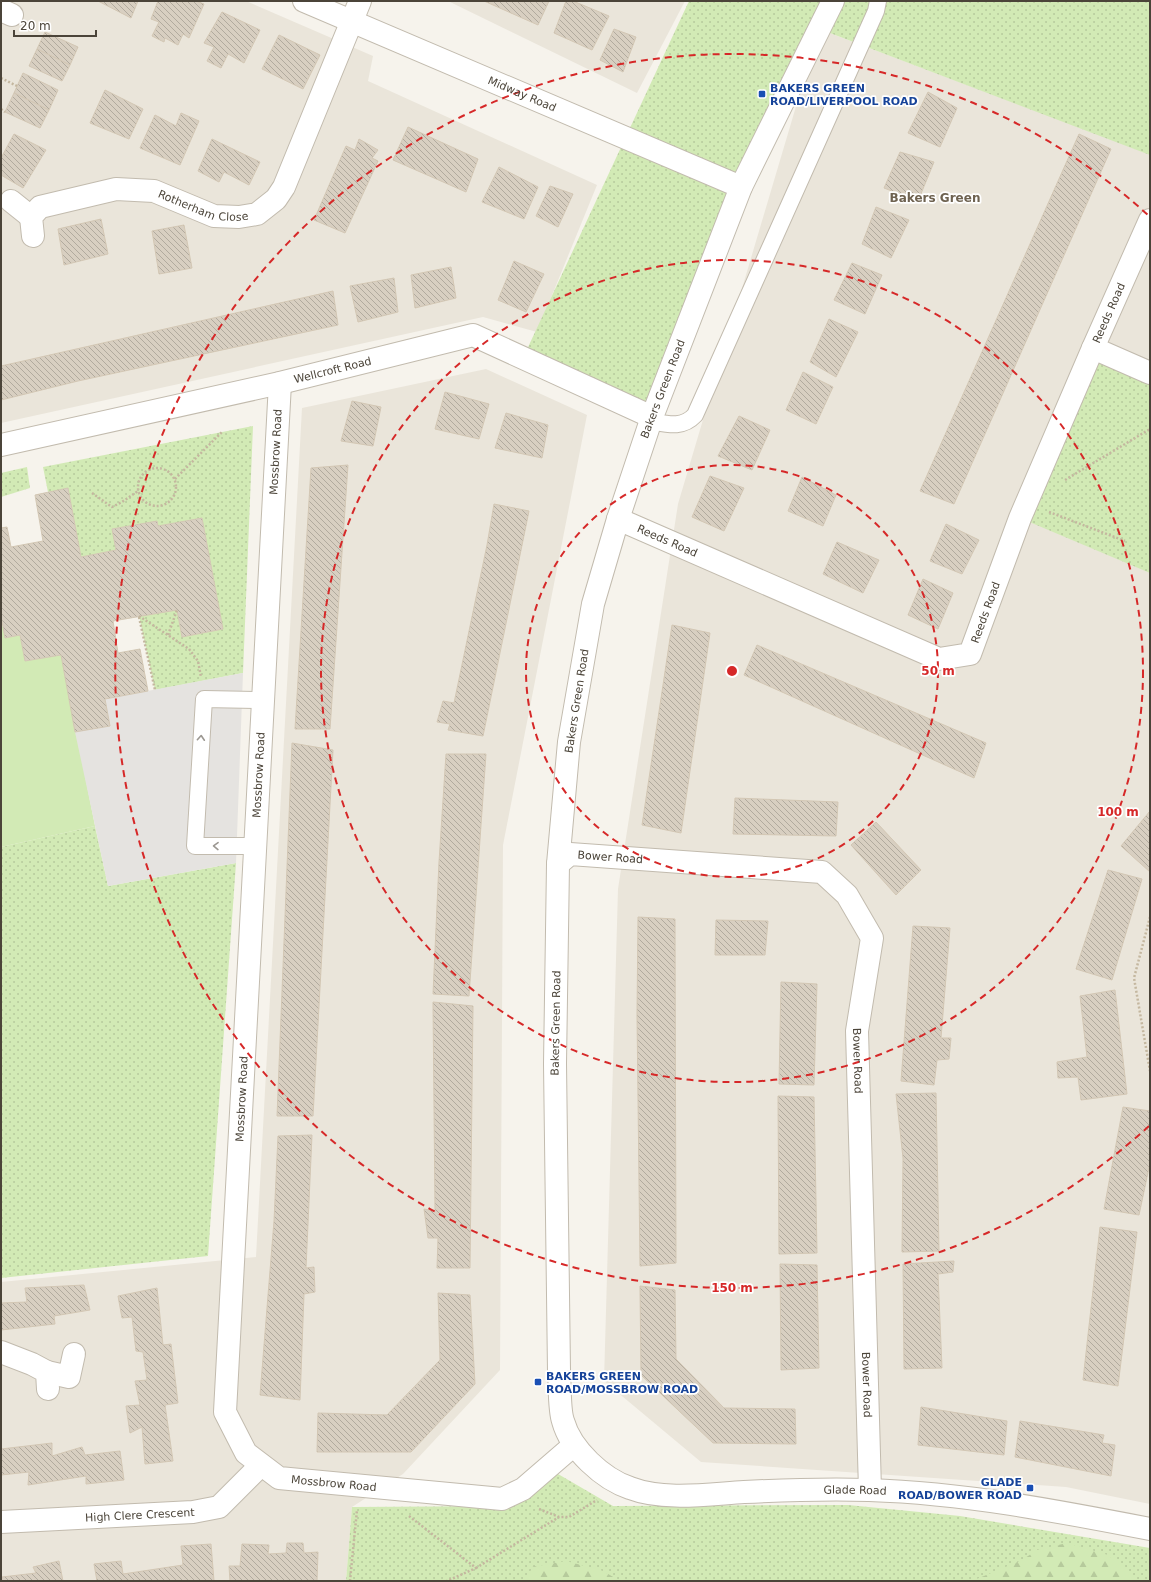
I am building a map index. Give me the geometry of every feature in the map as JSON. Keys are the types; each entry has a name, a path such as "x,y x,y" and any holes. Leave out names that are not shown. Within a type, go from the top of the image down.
{"street":[{"name":"Midway Road","path":"304,1 741,187"},
{"name":"Rotherham Close","path":"11,200 32,226 40,207 116,189 154,191 214,216 239,218 257,214 276,199 284,187 360,1"},
{"name":"Bakers Green Road","path":"574,1445 563,1421 559,1371 555,1064 558,864 569,742 593,604 618,519 651,419 741,187 833,1"},
{"name":"Reeds Road","path":"618,519 939,659 970,654 1026,504 1150,220"},
{"name":"Wellcroft Road","path":"1,446 280,383 473,335 651,419"},
{"path":"1093,348 1150,373"},
{"name":"Mossbrow Road","path":"280,383 225,1412 246,1453 279,1478 359,1486 502,1499 523,1489 574,1445"},
{"name":"Bower Road","path":"558,864 570,854 822,872 847,895 872,938 856,1031 870,1490"},
{"path":"1,1352 32,1364 48,1381 69,1377 74,1354"},
{"name":"Glade Road","path":"574,1445 598,1471 630,1488 658,1495 700,1495 800,1490 870,1490 976,1498 1061,1511 1150,1529"},
{"name":"High Clere Crescent","path":"1,1522 192,1512 212,1509 219,1507 261,1465"}],"lane":[{"path":"651,419 675,425 690,421 695,415 876,11 878,1"},
{"path":"255,846 195,846 204,699 263,700"}],"path":[{"path":"1,78 17,86"},
{"path":"1,109 5,112"},
{"path":"1058,484 1150,428"},
{"path":"174,479 222,432"},
{"path":"156,468 162,469 171,474 174,479 176,491 174,497 163,506 150,505 144,502 138,491 140,478 145,473 156,468"},
{"path":"92,493 112,507 138,491"},
{"path":"1026,504 1125,541"},
{"path":"168,635 176,610"},
{"path":"155,690 139,616 190,649 198,661 202,681"},
{"path":"1150,917 1134,978 1150,1071"},
{"path":"510,1495 519,1502 559,1517 569,1517 600,1498 615,1480"},
{"path":"350,1581 359,1486"},
{"path":"402,1490 402,1507 408,1515 476,1568"},
{"path":"447,1581 476,1568 559,1517"}],"shaded area":[{"path":"1,1 246,1 373,56 368,81 597,185 537,332 483,317 1,423"},
{"path":"448,1 685,1 637,93"},
{"path":"819,29 1150,154 1150,1504 1066,1487 701,1462 604,1381 618,889 678,504"},
{"path":"486,369 587,415 503,845 500,1370 403,1474 352,1507 346,1581 1,1581 1,1282 256,1257 302,408"},
{"path":"243,673 236,863 108,886 75,732 110,725 105,699"}],"green space":[{"path":"689,1 1150,1 1150,155 822,30 652,417 523,358"},
{"path":"1093,348 1150,373 1150,573 1020,518"},
{"path":"253,426 243,673 155,690 139,616 177,610 182,637 223,629 202,518 158,526 157,521 112,529 116,550 81,557 68,489 48,492 43,467"},
{"path":"27,467 30,488 1,497 1,473"},
{"path":"1,616 5,638 20,635 25,661 61,655 95,826 1,847"},
{"path":"95,826 108,886 236,863 208,1256 1,1278 1,847"},
{"path":"558,1474 613,1506 848,1505 960,1516 1150,1548 1150,1581 346,1581 352,1507 515,1506 536,1487"},
{"path":"1067,1543 1108,1555 1139,1581 972,1581 1022,1560 1037,1550"},
{"path":"566,1561 603,1571 620,1581 527,1581 532,1567"}],"building":[{"path":"98,1 138,1 131,18"},
{"path":"158,1 196,1 204,4 189,38 183,34 178,45 165,38 164,42 152,36 159,22 151,19"},
{"path":"484,1 549,1 538,25"},
{"path":"566,1 573,1 609,16 592,50 554,33"},
{"path":"222,12 260,30 244,63 228,54 221,68 207,61 214,47 204,43"},
{"path":"614,29 636,37 623,72 600,60"},
{"path":"45,32 78,47 70,65 37,49"},
{"path":"279,35 320,55 303,89 262,69"},
{"path":"37,49 70,65 62,81 29,66"},
{"path":"23,73 58,90 49,110 14,93"},
{"path":"105,90 143,109 129,139 90,123"},
{"path":"928,92 957,108 940,147 908,133"},
{"path":"14,93 49,110 40,128 5,112"},
{"path":"181,113 199,121 180,165 140,148 155,115 176,126"},
{"path":"408,127 478,159 466,192 393,160"},
{"path":"14,134 46,150 23,188 1,175 1,158"},
{"path":"1079,134 1111,149 954,504 920,491"},
{"path":"212,139 260,162 249,185 224,172 219,182 198,171"},
{"path":"359,139 378,150 372,158 378,161 345,233 314,220 346,146 355,150"},
{"path":"900,152 934,162 918,201 884,188"},
{"path":"499,167 538,187 524,219 482,202"},
{"path":"550,186 573,194 558,227 536,216"},
{"path":"876,207 909,220 891,258 862,244"},
{"path":"101,219 108,254 64,265 58,229"},
{"path":"184,225 192,268 159,274 152,231"},
{"path":"514,261 544,274 526,312 498,300"},
{"path":"852,263 882,275 865,314 834,300"},
{"path":"451,267 456,298 415,308 411,275"},
{"path":"394,278 398,312 358,322 350,286"},
{"path":"333,291 338,325 78,381 1,400 1,366"},
{"path":"829,319 858,332 836,377 810,362"},
{"path":"803,372 833,387 816,424 786,410"},
{"path":"445,392 489,404 479,439 435,429"},
{"path":"352,401 381,407 373,446 341,441"},
{"path":"506,413 548,425 542,458 495,448"},
{"path":"739,416 770,430 752,470 718,456"},
{"path":"348,465 330,729 295,729 311,468"},
{"path":"710,476 744,488 724,531 692,517"},
{"path":"802,477 836,495 823,526 788,511"},
{"path":"68,488 81,557 116,550 112,529 157,521 158,526 202,518 223,629 182,637 177,610 113,621 118,653 140,649 148,691 105,699 110,726 75,732 61,655 25,661 20,635 5,638 1,616 1,528 7,527 11,547 43,541 35,495"},
{"path":"494,504 529,511 483,736 448,730 450,724 437,722 443,701 454,703 487,545"},
{"path":"946,524 979,540 962,574 930,561"},
{"path":"837,542 879,560 863,593 823,574"},
{"path":"923,579 953,593 938,629 908,615"},
{"path":"672,625 710,633 681,833 642,825"},
{"path":"757,645 986,743 974,778 744,675"},
{"path":"292,743 333,750 313,1116 277,1116"},
{"path":"446,754 486,754 469,996 433,994"},
{"path":"735,798 838,802 836,836 733,834"},
{"path":"1150,811 1150,872 1121,846"},
{"path":"876,822 921,870 896,895 851,845"},
{"path":"1108,870 1142,879 1112,980 1076,969"},
{"path":"638,917 675,919 676,1263 640,1266 637,1015"},
{"path":"716,920 768,921 765,955 715,955"},
{"path":"913,926 950,928 941,1038 951,1038 949,1059 937,1060 934,1085 901,1081"},
{"path":"781,982 817,984 814,1085 779,1084"},
{"path":"1115,990 1127,1094 1081,1100 1078,1077 1058,1078 1057,1062 1087,1057 1080,996"},
{"path":"433,1002 473,1006 470,1268 437,1268 438,1238 428,1238 424,1209 435,1211"},
{"path":"936,1093 939,1251 902,1252 903,1158 896,1094"},
{"path":"778,1096 814,1097 817,1253 779,1254"},
{"path":"1123,1107 1150,1111 1150,1163 1139,1215 1104,1209"},
{"path":"312,1135 306,1268 314,1267 315,1292 304,1294 300,1400 260,1395 274,1221 278,1136"},
{"path":"1100,1227 1137,1232 1118,1386 1083,1380"},
{"path":"954,1261 953,1272 938,1274 942,1368 904,1369 903,1264"},
{"path":"780,1264 817,1265 819,1368 781,1370"},
{"path":"84,1285 90,1310 54,1316 55,1324 1,1330 1,1303 27,1302 25,1288"},
{"path":"640,1286 675,1290 676,1359 724,1408 795,1409 796,1444 713,1443 641,1375"},
{"path":"157,1288 163,1345 171,1344 178,1403 165,1405 173,1461 145,1464 142,1427 130,1433 126,1406 140,1405 135,1381 147,1380 143,1352 136,1351 132,1317 122,1318 118,1296"},
{"path":"438,1293 470,1295 475,1384 411,1452 317,1452 318,1413 387,1415 440,1360"},
{"path":"921,1407 1007,1421 1004,1455 918,1445"},
{"path":"1020,1421 1104,1435 1102,1443 1115,1445 1111,1476 1015,1457"},
{"path":"52,1443 52,1456 82,1447 85,1455 120,1451 124,1480 86,1484 86,1476 28,1485 29,1472 1,1475 1,1449"},
{"path":"287,1543 303,1543 304,1553 318,1552 317,1581 230,1581 229,1566 240,1566 242,1544 269,1545 268,1554 286,1553"},
{"path":"211,1544 214,1581 97,1581 94,1564 121,1561 123,1574 183,1565 181,1546"},
{"path":"59,1561 63,1581 2,1581 2,1577 36,1573 33,1567"}],"place":[{"name":"BAKERS GREEN ROAD/LIVERPOOL ROAD","path":"762,94"},
{"name":"BAKERS GREEN ROAD/MOSSBROW ROAD","path":"538,1382"},
{"name":"GLADE ROAD/BOWER ROAD","path":"1030,1488"}],"district":[{"name":"Bakers Green","path":"935,198"}]}
